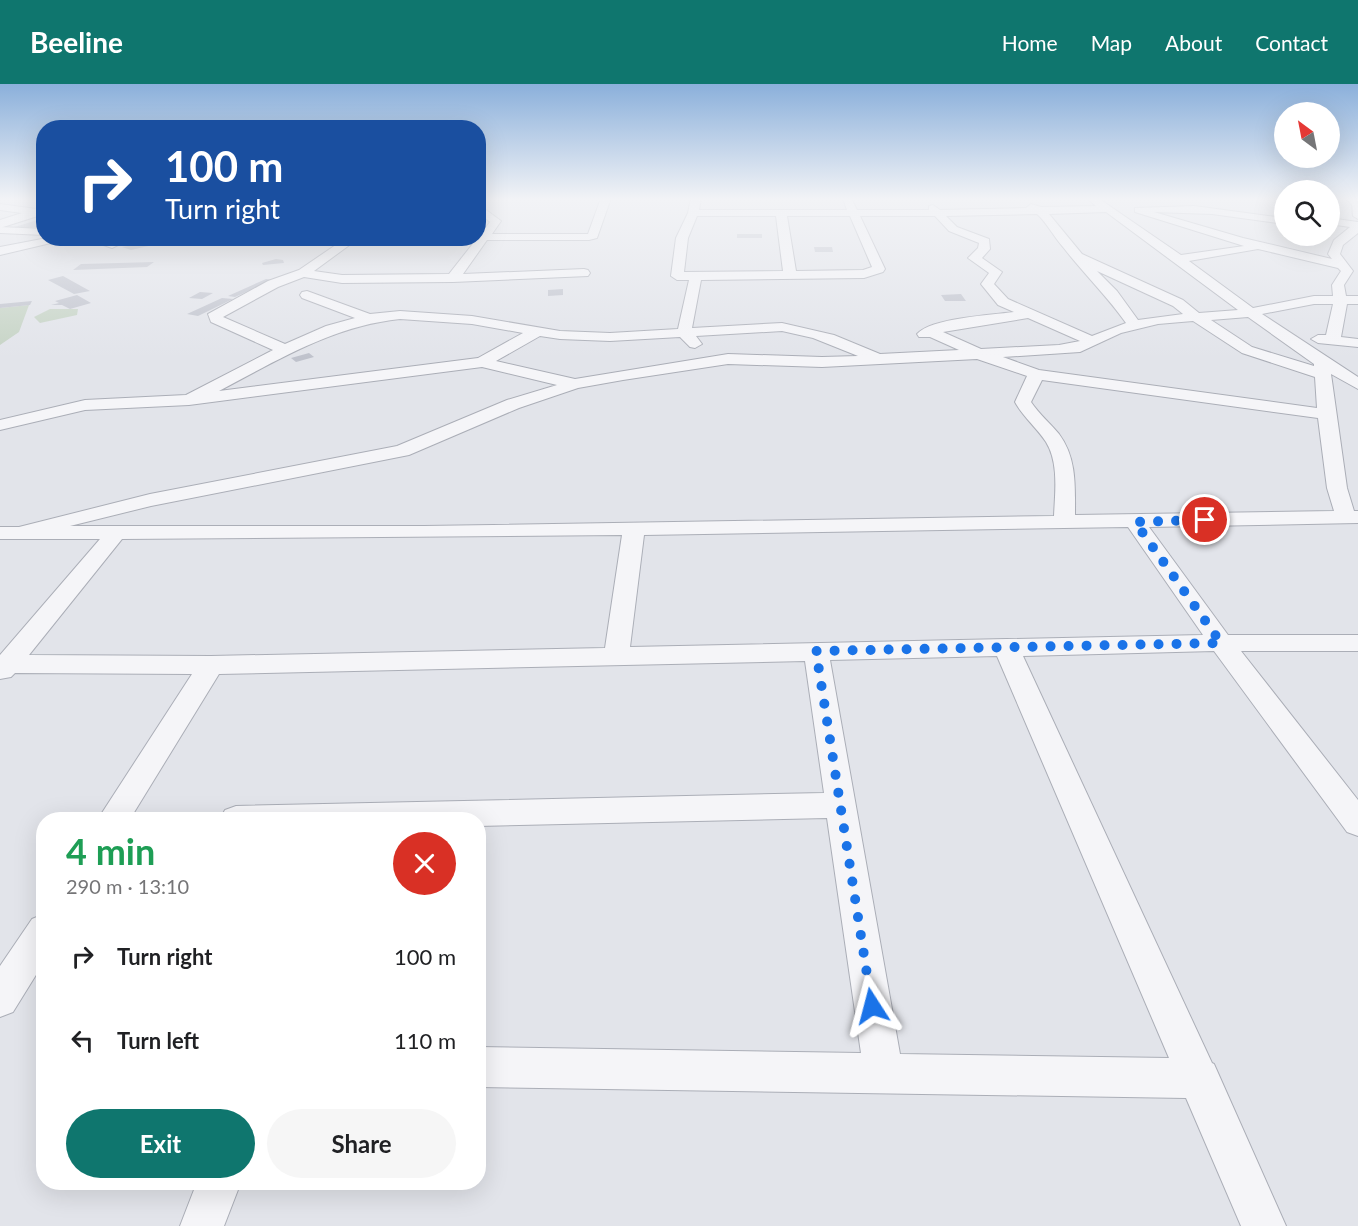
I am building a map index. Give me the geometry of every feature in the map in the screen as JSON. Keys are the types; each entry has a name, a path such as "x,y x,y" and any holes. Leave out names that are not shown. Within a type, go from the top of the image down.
{"street":[{"path":"285,350 216,319 215,314 273,284 303,273 335,251"},
{"path":"453,278 474,251"},
{"path":"680,251 677,276 864,274 879,269 873,251"},
{"path":"787,251 790,274"},
{"path":"981,251 974,258 996,272 987,284 998,299 1092,341"},
{"path":"1074,251 1112,294 1135,326"},
{"path":"0,533 424,532 1352,517 1336,488 1322,369 1288,340 1166,251"},
{"path":"1176,259 1233,251"},
{"path":"1282,251 1341,265"},
{"path":"1333,339 1341,300 1338,285 1347,271 1341,265 1334,251"},
{"path":"1078,257 1178,303 1247,350 1322,369 1358,384"},
{"path":"303,273 342,279 585,273"},
{"path":"684,333 696,276"},
{"path":"307,295 369,318"},
{"path":"23,532 150,500 402,451 468,421 575,384 728,359 822,362 1059,350 1080,347 1102,335 1158,320 1248,313 1298,302 1358,300"},
{"path":"886,359 906,342 942,327 1029,314"},
{"path":"189,400 285,350 332,329 369,318 400,315 472,320 560,335 610,337 782,327 802,330 838,341 886,359"},
{"path":"482,362 538,331"},
{"path":"929,332 981,355 1036,374 1326,414"},
{"path":"684,333 711,361"},
{"path":"1288,340 1333,339 1358,343"},
{"path":"0,425 85,405 189,400 482,362 575,384"},
{"path":"1036,374 1023,402 1029,414 1056,442 1063,461 1065,523"},
{"path":"1135,522 1221,643 1358,823"},
{"path":"616,656 634,529"},
{"path":"3,667 117,532"},
{"path":"3,667 211,665 1221,643 1358,643"},
{"path":"1006,647 1264,1226"},
{"path":"816,651 884,1073"},
{"path":"118,812 211,665"},
{"path":"486,814 839,805"},
{"path":"0,999 36,943"},
{"path":"486,1067 1200,1078"},
{"path":"202,1226 216,1190"}],"green space":[{"path":"29,305 19,332 0,345 0,308"},
{"path":"50,309 78,309 77,315 40,323 34,317"}],"building":[{"path":"276,259 283,260 284,263 263,265 262,263"},
{"path":"154,262 147,267 73,270 81,264"},
{"path":"63,276 90,291 74,294 48,280"},
{"path":"266,279 273,280 235,297 228,296"},
{"path":"563,289 563,295 548,296 548,290"},
{"path":"200,292 213,293 202,299 189,298"},
{"path":"961,294 966,301 945,301 941,295"},
{"path":"77,295 91,303 70,309 62,305 51,305 59,303 55,301"},
{"path":"222,298 233,299 198,316 187,314"},
{"path":"32,301 30,305 0,308 0,304"},
{"path":"309,353 314,357 296,362 291,358"}],"route":[{"path":"872,1006 816,651 1221,643 1135,522 1205,520"}]}
